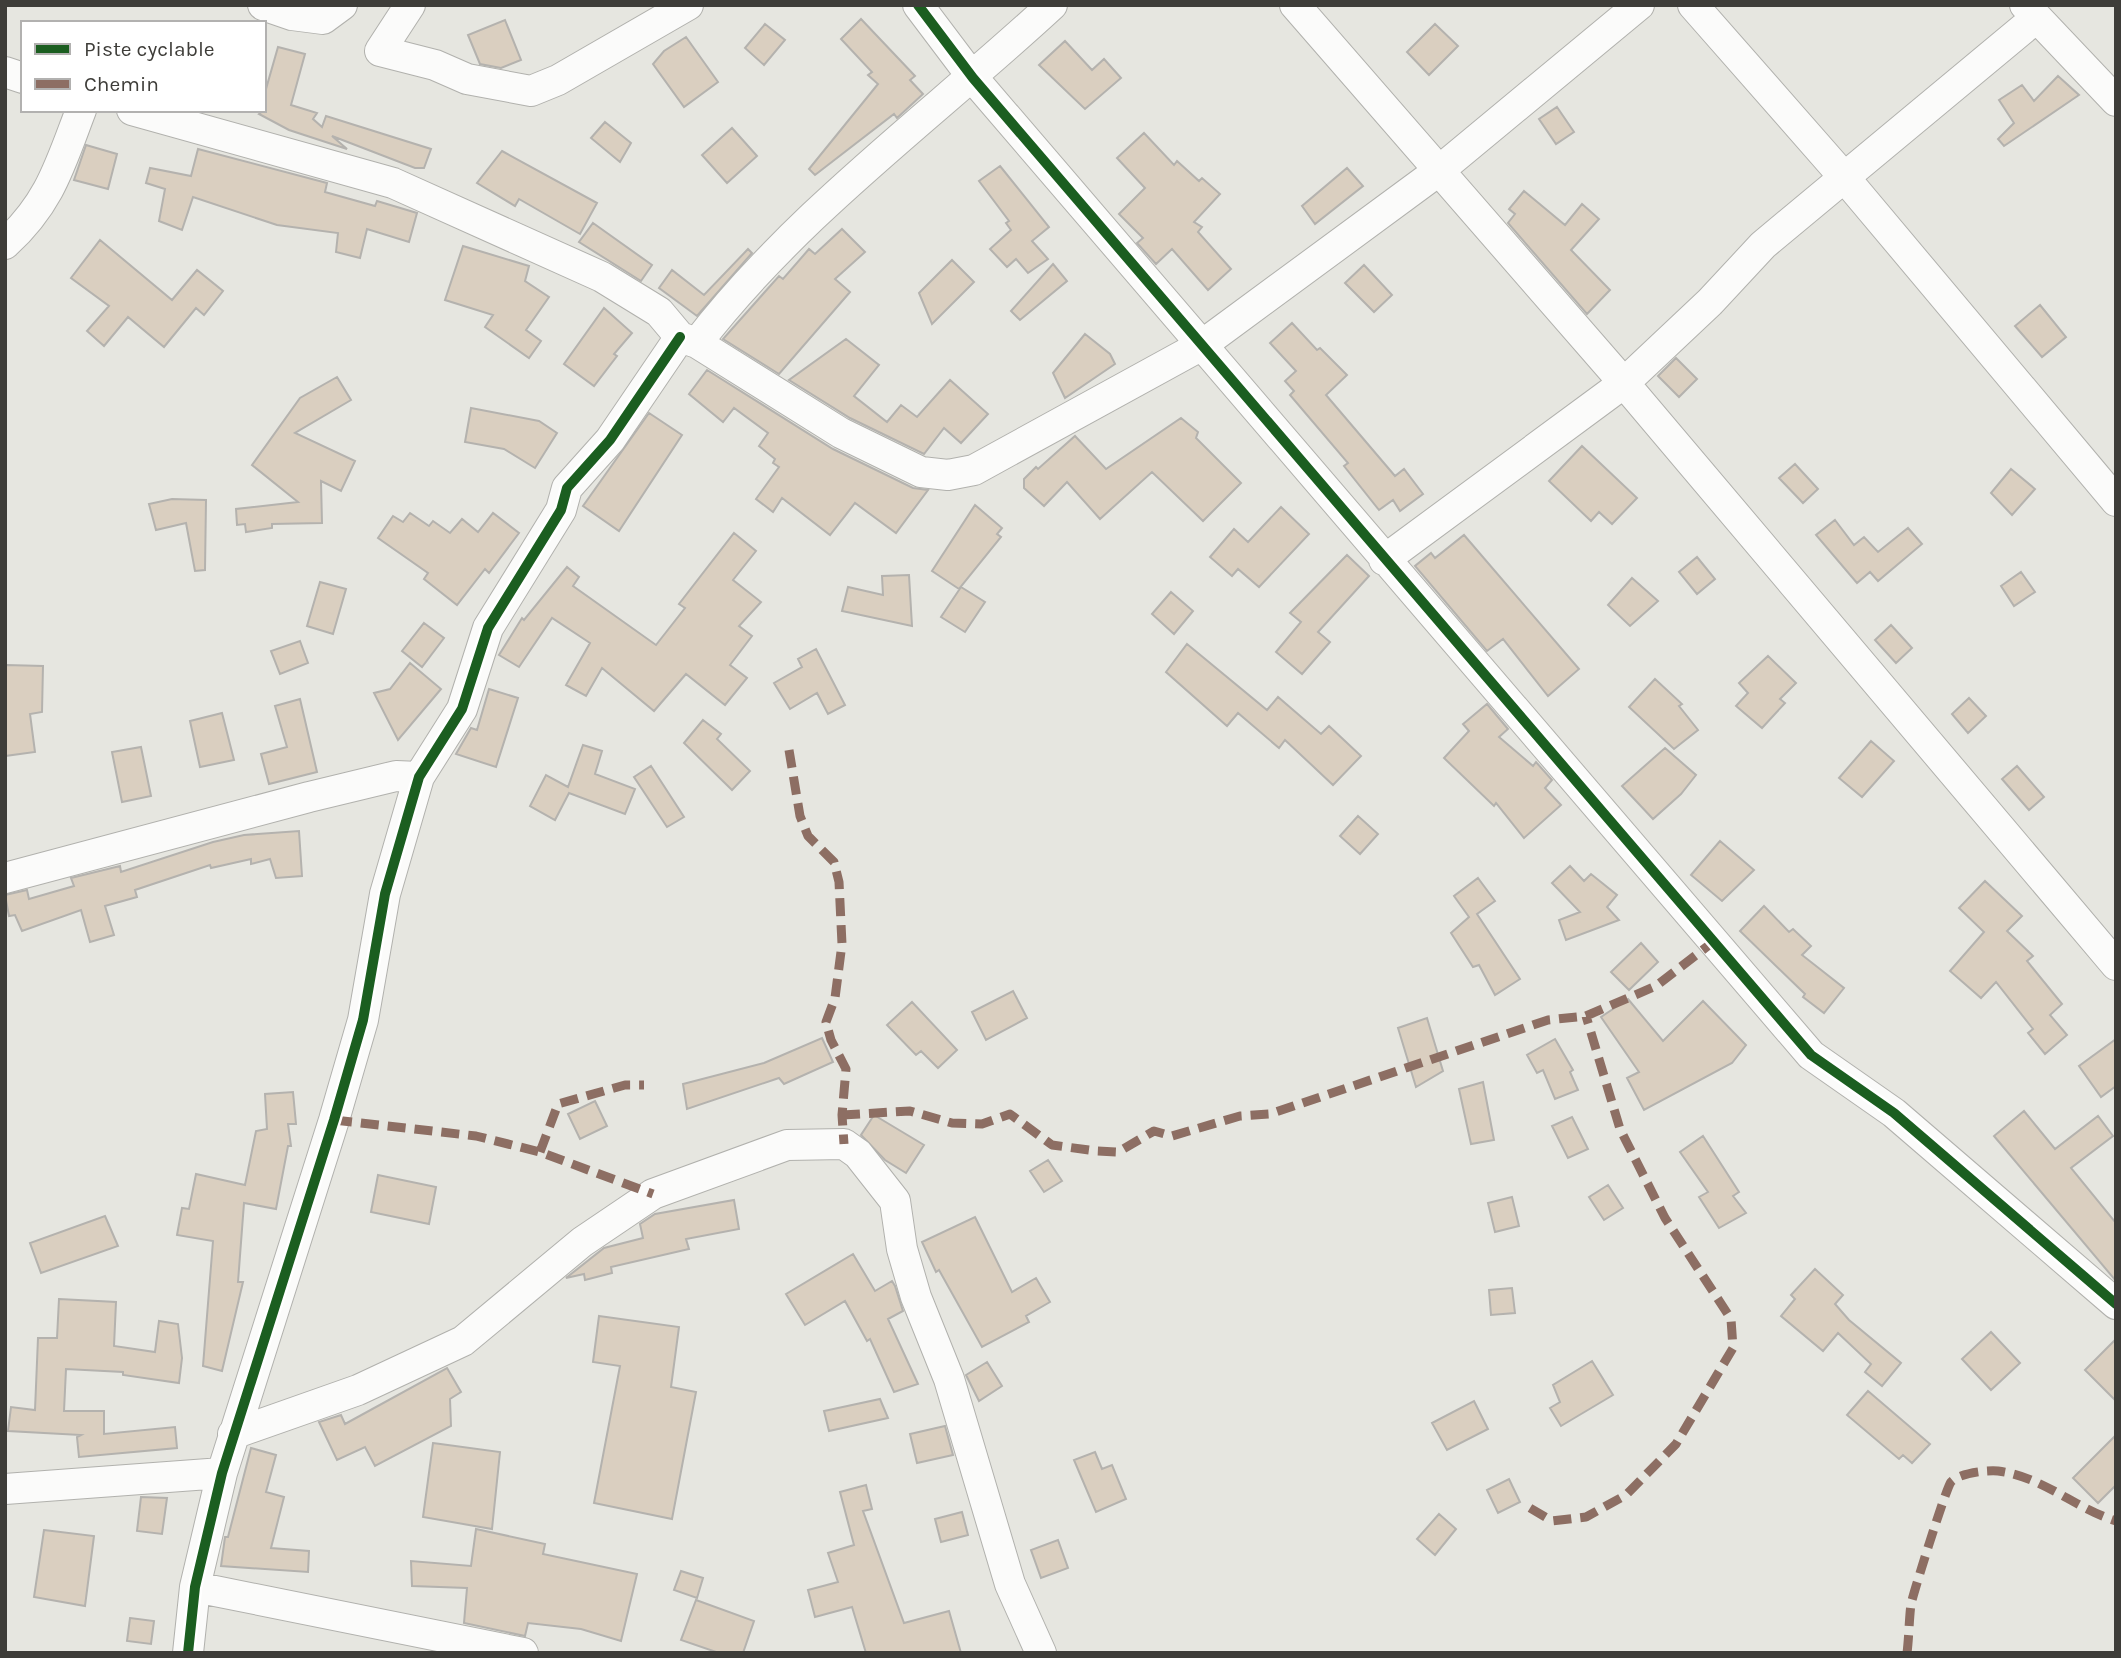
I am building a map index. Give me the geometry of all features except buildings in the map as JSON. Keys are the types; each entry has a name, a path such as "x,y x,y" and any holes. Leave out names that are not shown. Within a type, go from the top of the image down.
{"street":[{"path":"263,5 292,15 323,19 342,5"},
{"path":"410,5 380,51 435,65 467,79 531,91 558,80 688,5"},
{"path":"918,5 973,78 1811,1055 1894,1113 2116,1304"},
{"path":"188,1653 195,1587 222,1473 363,1020 385,894 419,777 462,709 488,628 561,510 567,488 610,440 688,340 878,155 973,78 1052,5"},
{"path":"1295,5 1441,169 1625,383 2115,964"},
{"path":"139,112 393,183 602,276 659,312 688,340 841,433 921,472 948,475 974,470 1202,345 1441,169 1639,5"},
{"path":"1693,5 1843,177 2116,500"},
{"path":"1384,560 1625,383 1710,302 1763,245 2030,12 2116,101"},
{"path":"5,244 30,221 52,185 81,112"},
{"path":"5,878 396,776 419,777"},
{"path":"233,1434 358,1390 463,1341 582,1242 653,1194 787,1145 844,1144 858,1154 895,1201 902,1249 916,1297 949,1379 1010,1584 1041,1653"},
{"path":"5,1489 222,1473"},
{"path":"195,1587 523,1653"}],"marked path":[{"path":"789,750 800,816 808,836 834,862 839,882 842,944 835,998 826,1022 831,1040 846,1069 842,1115 844,1144"},
{"path":"842,1115 910,1111 952,1123 982,1124 1010,1114 1052,1145 1118,1152 1154,1131 1172,1136 1240,1116 1270,1114 1548,1020 1586,1016 1656,986 1713,942"},
{"path":"1530,1508 1552,1521 1586,1517 1626,1495 1676,1444 1733,1348 1731,1319 1665,1218 1620,1129 1586,1016"},
{"path":"540,1152 558,1104 625,1085 644,1085"},
{"path":"334,1120 476,1136 540,1152 653,1194"},
{"path":"1907,1653 1913,1595 1943,1502 1951,1482 1955,1479 1966,1474 1987,1471 2014,1474 2116,1521"}],"cycle path":[{"path":"918,5 973,78 1811,1055 1894,1113 2116,1304"},
{"path":"188,1653 195,1587 222,1473 363,1020 385,894 419,777 462,709 488,628 561,510 567,488 610,440 680,337"}]}
